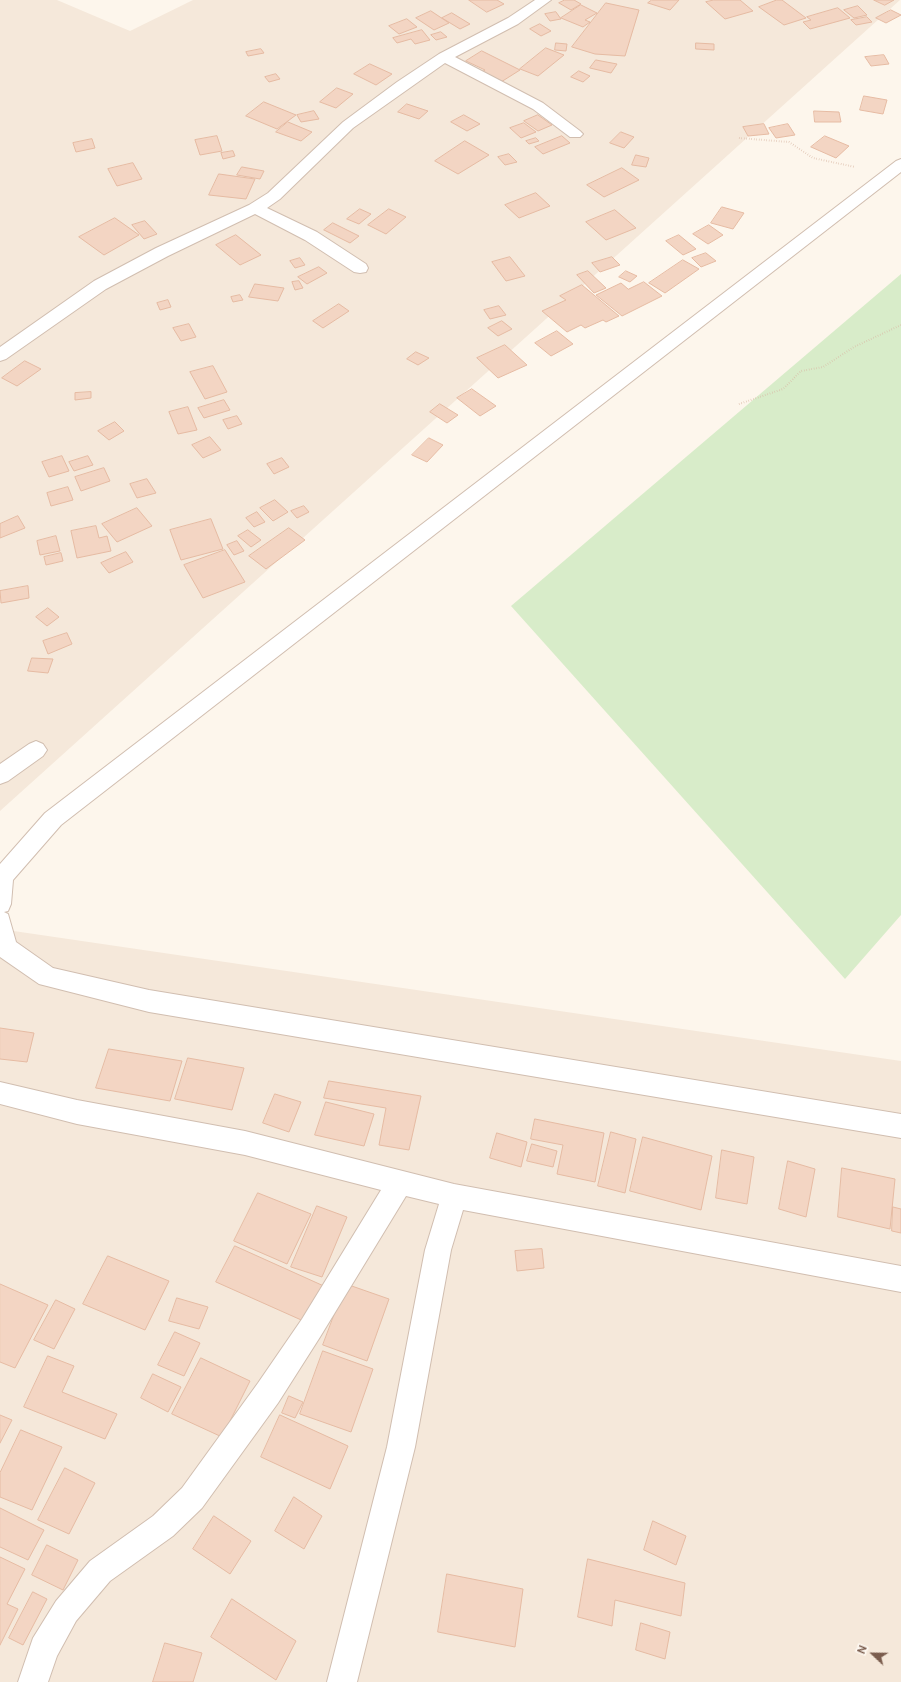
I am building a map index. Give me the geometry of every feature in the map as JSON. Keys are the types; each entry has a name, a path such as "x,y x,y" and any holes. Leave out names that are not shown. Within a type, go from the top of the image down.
{"street":[{"path":"0,355 100,285 162,252 255,208 274,196 348,125 402,85 444,57 513,21 544,0"},
{"path":"444,57 538,106 575,134"},
{"path":"0,904 2,877 53,819 901,164"},
{"path":"255,208 311,236 360,268"},
{"path":"0,775 36,750"},
{"path":"0,921 6,948 48,977 149,1001 901,1126"},
{"path":"0,1093 77,1112 245,1143 454,1196 901,1279"},
{"path":"33,1682 44,1649 66,1611 100,1571 163,1526 192,1498 268,1393 311,1328 400,1182"},
{"path":"342,1682 401,1447 438,1250 454,1196"}],"path":[{"path":"739,138 789,142 813,158 856,167"},
{"path":"739,404 783,389 801,371 823,367 854,347 901,325"}],"shaded area":[{"path":"0,0 57,0 130,31 193,0 900,0 0,811"},
{"path":"0,929 901,1061 901,1682 0,1682"}],"green space":[{"path":"901,274 901,915 845,979 511,606"}],"building":[{"path":"469,0 497,0 504,4 487,12"},
{"path":"565,0 574,0 581,4 571,10 559,3"},
{"path":"652,0 679,0 670,10 648,3"},
{"path":"714,0 740,0 753,11 725,19 706,2"},
{"path":"777,0 782,0 806,18 784,25 759,7"},
{"path":"874,0 894,0 885,5"},
{"path":"606,3 639,10 625,56 595,54 572,47"},
{"path":"581,5 597,13 585,20 590,22 583,27 561,18"},
{"path":"858,6 867,15 854,18 844,10"},
{"path":"838,8 850,18 810,29 803,22 811,20 807,17"},
{"path":"891,10 901,15 886,23 876,18"},
{"path":"431,11 449,23 434,30 416,18"},
{"path":"556,12 561,19 550,21 545,14"},
{"path":"452,13 470,24 460,29 442,18"},
{"path":"867,17 872,22 856,25 851,20"},
{"path":"407,19 417,27 399,34 389,26"},
{"path":"540,24 551,31 541,36 530,29"},
{"path":"422,30 430,40 415,44 411,39 397,43 393,38"},
{"path":"441,32 447,37 436,40 431,35"},
{"path":"556,43 567,44 566,51 555,50"},
{"path":"696,43 714,44 714,50 696,49"},
{"path":"546,48 564,55 538,76 520,69"},
{"path":"261,49 264,53 248,56 246,52"},
{"path":"482,51 520,70 501,82 482,72 485,70 466,61"},
{"path":"884,55 889,64 871,66 865,57"},
{"path":"596,60 617,64 611,73 590,68"},
{"path":"370,64 392,74 376,85 354,74"},
{"path":"579,71 590,76 583,82 571,77"},
{"path":"276,74 280,79 269,82 265,77"},
{"path":"337,88 353,94 336,108 320,102"},
{"path":"864,96 887,100 883,114 860,110"},
{"path":"264,102 296,115 277,129 246,116"},
{"path":"407,104 428,111 419,119 398,112"},
{"path":"314,111 319,119 301,122 297,115"},
{"path":"814,111 839,112 841,122 815,122"},
{"path":"464,115 480,124 467,131 451,122"},
{"path":"538,115 552,125 538,131 524,121"},
{"path":"288,122 312,132 301,141 276,132"},
{"path":"524,123 536,132 521,138 510,128"},
{"path":"764,124 769,134 748,136 743,127"},
{"path":"788,124 795,135 776,138 769,128"},
{"path":"621,132 634,137 624,148 610,143"},
{"path":"217,136 222,151 200,155 195,140"},
{"path":"562,136 570,143 543,154 535,147"},
{"path":"825,136 849,146 836,158 811,147"},
{"path":"536,138 539,141 529,144 526,141"},
{"path":"92,139 95,148 76,152 73,143"},
{"path":"465,141 489,155 458,174 435,161"},
{"path":"233,151 235,156 223,159 221,153"},
{"path":"509,154 517,162 505,165 498,157"},
{"path":"636,155 649,158 646,167 632,165"},
{"path":"133,163 142,179 117,186 108,169"},
{"path":"242,167 264,171 260,179 237,175"},
{"path":"622,168 639,180 604,197 587,185"},
{"path":"219,174 255,179 246,199 209,195"},
{"path":"536,193 550,206 519,218 505,205"},
{"path":"722,207 744,213 733,229 711,223"},
{"path":"360,209 371,214 359,224 347,219"},
{"path":"389,209 406,217 386,234 368,225"},
{"path":"615,210 636,228 606,240 586,222"},
{"path":"115,218 139,235 104,255 79,237"},
{"path":"145,221 157,234 144,239 132,225"},
{"path":"333,223 359,236 350,243 324,230"},
{"path":"709,225 723,235 708,244 693,234"},
{"path":"236,235 261,255 240,265 216,245"},
{"path":"679,235 696,249 683,255 666,241"},
{"path":"706,253 716,261 701,267 692,258"},
{"path":"510,257 525,276 506,281 492,262"},
{"path":"612,257 620,265 600,272 592,263"},
{"path":"300,258 305,265 295,268 290,261"},
{"path":"683,260 699,269 665,293 649,283"},
{"path":"319,267 327,273 307,284 298,277"},
{"path":"588,271 606,288 594,293 577,275"},
{"path":"626,271 637,276 630,282 619,277"},
{"path":"299,281 303,288 295,290 292,282"},
{"path":"644,282 662,296 622,316 596,295 621,283 628,289"},
{"path":"255,284 284,288 278,301 249,297"},
{"path":"582,285 619,316 606,322 603,320 585,328 581,325 567,332 542,311 566,300 560,296"},
{"path":"240,295 243,300 233,302 231,297"},
{"path":"168,300 171,307 160,310 157,303"},
{"path":"339,304 349,311 323,328 313,321"},
{"path":"499,306 506,315 490,319 484,310"},
{"path":"502,321 512,329 498,336 488,328"},
{"path":"189,324 196,337 181,341 173,328"},
{"path":"557,331 573,344 551,356 535,343"},
{"path":"505,345 527,365 498,378 477,358"},
{"path":"416,352 429,358 418,365 407,359"},
{"path":"25,361 41,369 17,386 2,378"},
{"path":"213,366 227,392 205,399 190,372"},
{"path":"472,389 496,406 480,416 457,398"},
{"path":"91,392 91,398 75,400 75,393"},
{"path":"224,400 230,410 204,418 198,408"},
{"path":"440,404 458,415 447,423 430,412"},
{"path":"188,407 197,430 178,434 169,412"},
{"path":"237,416 242,424 228,429 223,420"},
{"path":"115,422 124,431 109,440 98,431"},
{"path":"210,437 221,450 203,458 192,445"},
{"path":"429,438 443,445 427,462 412,455"},
{"path":"62,456 69,471 49,477 42,462"},
{"path":"88,456 93,465 74,471 69,462"},
{"path":"282,458 289,467 274,474 267,464"},
{"path":"104,468 110,481 81,491 75,477"},
{"path":"147,479 156,493 137,498 130,484"},
{"path":"68,487 73,500 51,506 47,493"},
{"path":"275,500 288,512 273,521 260,508"},
{"path":"304,506 309,512 297,518 291,511"},
{"path":"137,508 152,526 117,542 102,524"},
{"path":"257,512 265,522 254,527 246,518"},
{"path":"18,516 25,528 0,538 0,524"},
{"path":"211,519 223,549 181,560 170,530"},
{"path":"96,526 99,538 107,536 111,551 77,558 71,531"},
{"path":"289,528 305,540 266,569 249,556"},
{"path":"248,530 261,540 251,547 238,536"},
{"path":"56,536 60,551 40,555 37,541"},
{"path":"237,541 244,551 234,555 227,545"},
{"path":"225,550 245,582 203,598 184,565"},
{"path":"126,552 133,562 109,573 101,563"},
{"path":"61,553 63,561 46,565 44,557"},
{"path":"28,586 29,598 1,603 0,591"},
{"path":"48,608 59,617 47,626 36,617"},
{"path":"67,633 72,644 48,654 43,641"},
{"path":"32,658 53,659 48,673 28,671"},
{"path":"0,1028 34,1033 27,1062 0,1059"},
{"path":"109,1049 182,1061 170,1101 96,1088"},
{"path":"188,1058 244,1068 232,1110 175,1099"},
{"path":"329,1081 421,1096 409,1150 379,1145 386,1108 324,1098"},
{"path":"275,1094 301,1102 289,1132 263,1123"},
{"path":"326,1102 374,1114 364,1146 315,1135"},
{"path":"535,1119 604,1133 595,1182 557,1174 563,1145 531,1139"},
{"path":"611,1132 636,1139 625,1193 598,1186"},
{"path":"497,1133 527,1142 521,1167 490,1158"},
{"path":"643,1137 712,1156 701,1210 630,1191"},
{"path":"532,1144 557,1151 553,1167 527,1161"},
{"path":"722,1150 754,1157 747,1204 716,1198"},
{"path":"788,1161 815,1169 806,1217 779,1209"},
{"path":"842,1168 895,1179 890,1229 838,1217"},
{"path":"258,1193 311,1214 287,1264 234,1241"},
{"path":"317,1206 347,1217 322,1277 291,1267"},
{"path":"893,1207 901,1209 901,1233 892,1231"},
{"path":"235,1246 326,1287 308,1323 216,1282"},
{"path":"542,1249 544,1268 517,1271 515,1251"},
{"path":"108,1256 169,1281 145,1330 83,1304"},
{"path":"0,1284 48,1305 15,1368 0,1362"},
{"path":"346,1284 389,1299 367,1361 323,1345"},
{"path":"177,1298 208,1307 199,1329 169,1321"},
{"path":"56,1300 75,1309 54,1349 34,1340"},
{"path":"175,1332 200,1343 184,1376 158,1365"},
{"path":"323,1351 373,1369 351,1432 300,1414"},
{"path":"48,1356 74,1366 62,1392 117,1414 105,1439 24,1407"},
{"path":"201,1358 250,1381 222,1437 172,1414"},
{"path":"153,1374 181,1387 168,1412 141,1398"},
{"path":"289,1396 303,1402 295,1418 282,1413"},
{"path":"0,1415 12,1420 0,1443"},
{"path":"280,1415 348,1446 330,1489 261,1457"},
{"path":"21,1430 62,1447 32,1510 0,1497 0,1473"},
{"path":"65,1468 95,1483 69,1534 38,1520"},
{"path":"294,1497 322,1516 304,1549 275,1531"},
{"path":"0,1508 44,1530 28,1560 0,1547"},
{"path":"214,1516 251,1541 230,1574 193,1549"},
{"path":"653,1521 686,1536 676,1565 644,1550"},
{"path":"47,1545 78,1560 63,1590 32,1575"},
{"path":"0,1557 25,1569 7,1604 18,1609 0,1645"},
{"path":"588,1559 685,1583 681,1616 615,1600 612,1626 578,1617"},
{"path":"447,1574 523,1589 515,1647 438,1632"},
{"path":"33,1592 47,1599 23,1645 9,1638"},
{"path":"232,1599 296,1641 276,1680 211,1637"},
{"path":"641,1623 670,1632 665,1659 636,1650"},
{"path":"165,1643 202,1653 193,1682 153,1682"}]}
